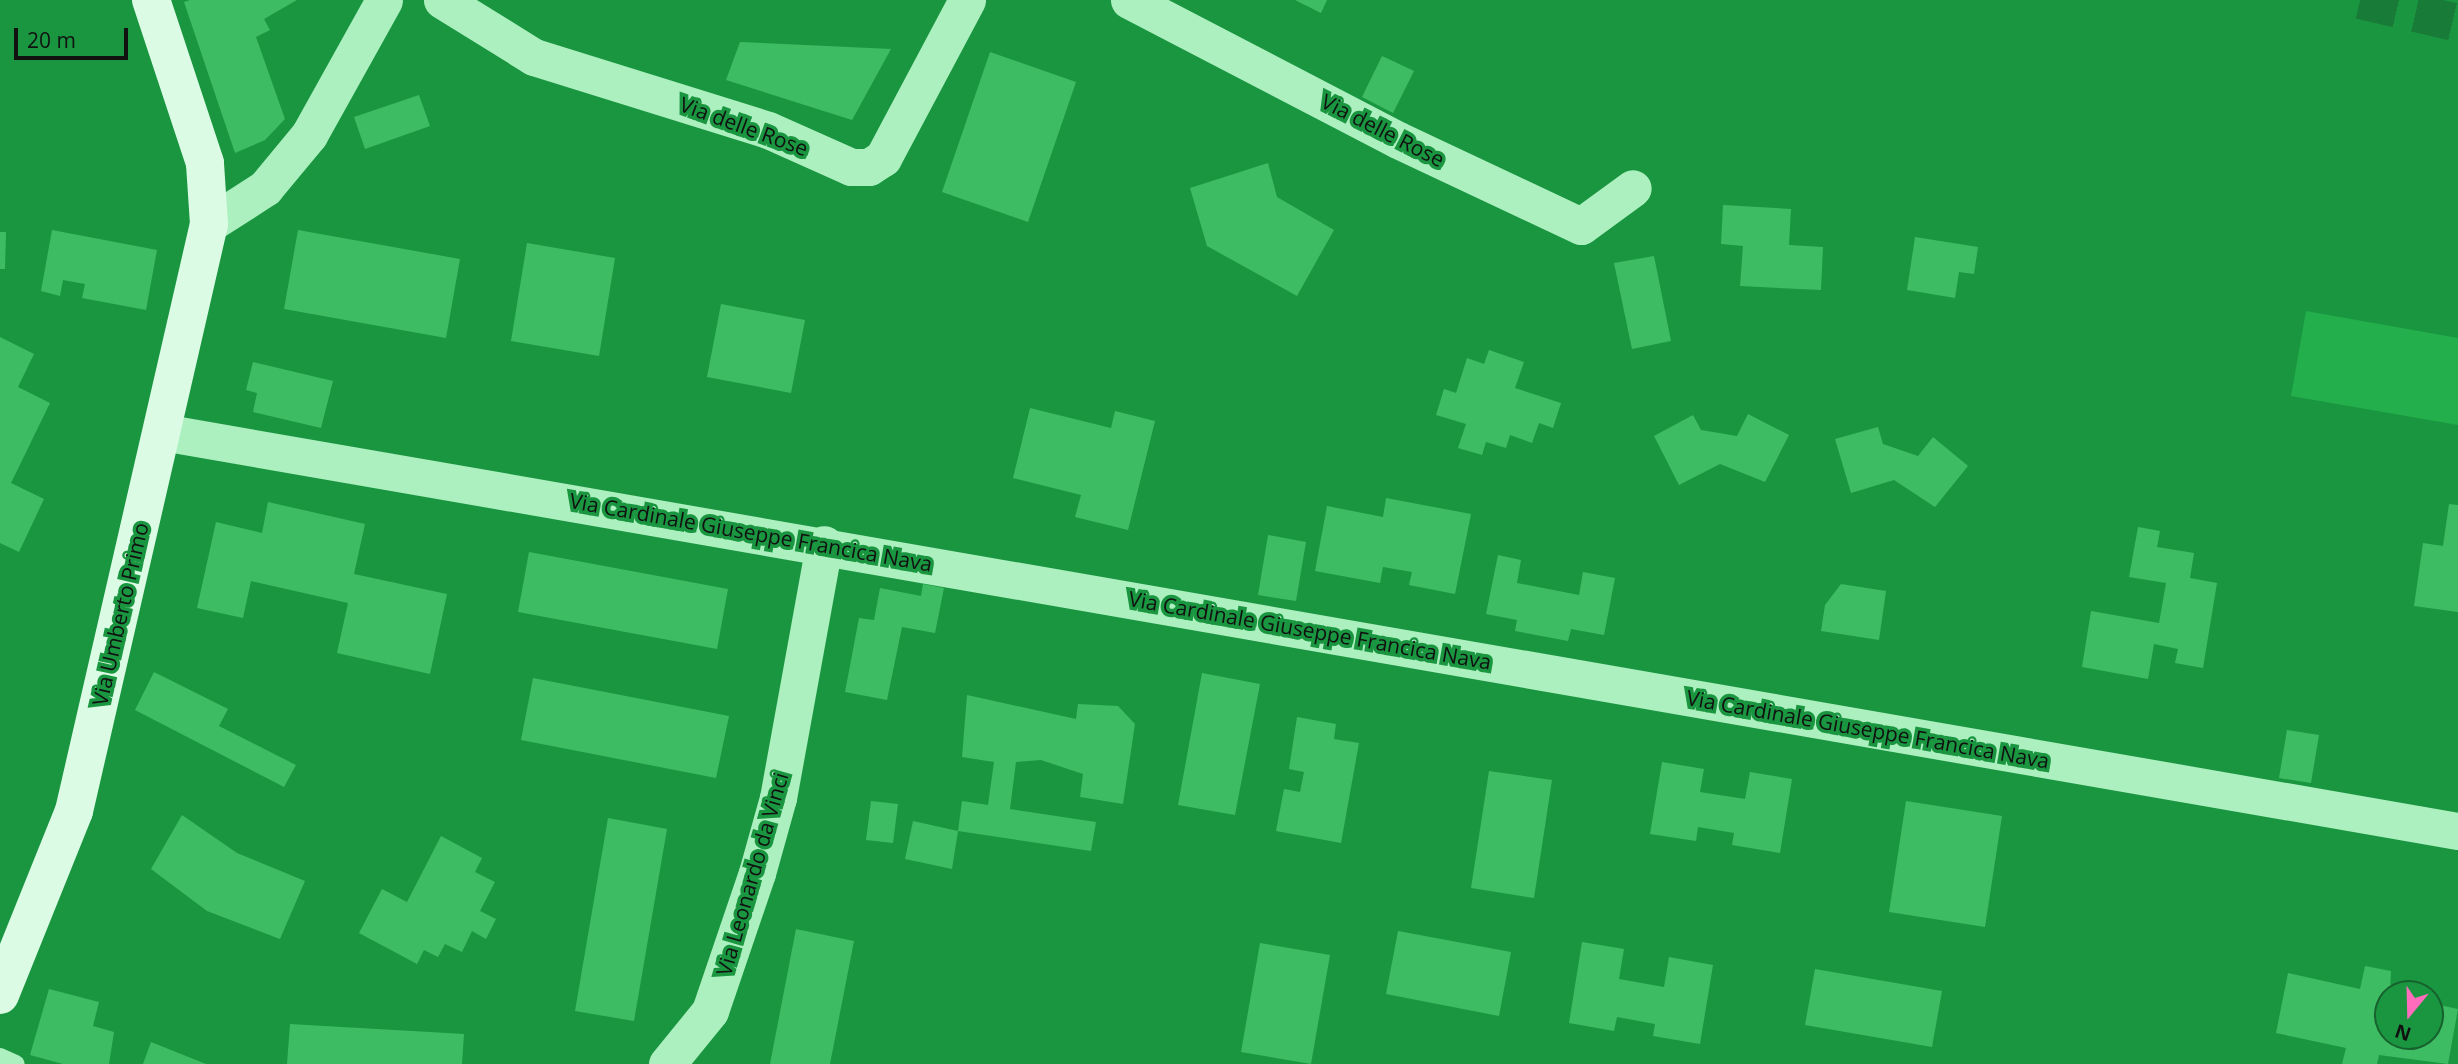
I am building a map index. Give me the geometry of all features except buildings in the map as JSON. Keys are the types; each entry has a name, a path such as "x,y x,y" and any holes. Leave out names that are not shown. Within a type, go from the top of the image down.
{"main road":[{"name":"Via Umberto Primo","path":"0,995 74,811 209,224 205,163 151,0"}],"street":[{"path":"209,224 265,188 309,135 384,0"},
{"name":"Via delle Rose","path":"442,0 534,57 768,130 851,167 869,167 883,158 968,0"},
{"name":"Via delle Rose","path":"1129,0 1398,140 1581,226 1633,188"},
{"name":"Via Cardinale Giuseppe Francica Nava","path":"162,432 824,544 2458,831"},
{"name":"Via Leonardo da Vinci","path":"667,1064 710,1011 753,886 778,797 824,544"}],"lane":[{"path":"0,1057 16,1064"}],"green space":[{"path":"2306,311 2458,338 2458,425 2291,396"}],"tunnel":[{"path":"2360,0 2458,23"}]}
